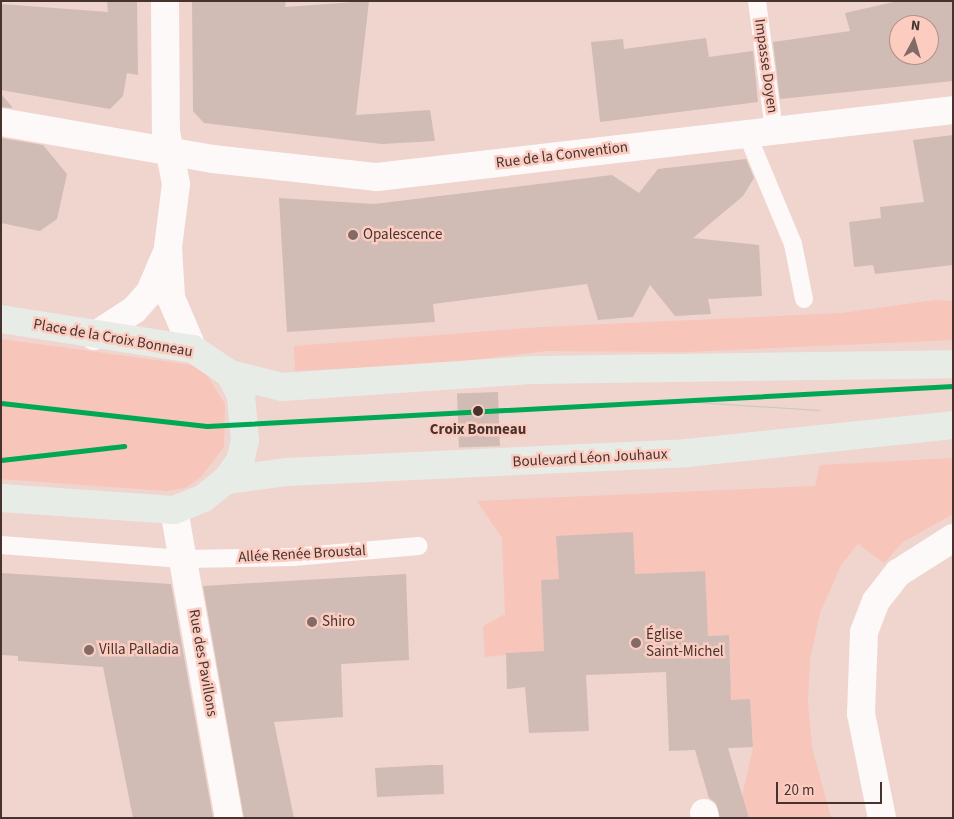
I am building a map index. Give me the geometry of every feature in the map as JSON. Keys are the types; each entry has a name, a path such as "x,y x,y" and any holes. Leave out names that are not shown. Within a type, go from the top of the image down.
{"main road":[{"name":"Place de la Croix Bonneau","path":"1,319 94,336 193,350 230,374"},
{"path":"230,374 282,387 533,370 953,364"},
{"path":"1,498 174,510 204,498 226,480 240,461 246,440 241,396 230,374"},
{"name":"Boulevard Léon Jouhaux","path":"226,480 287,472 687,453 953,425"}],"street":[{"path":"165,1 164,102 176,184 168,247 171,298 193,350"},
{"name":"Rue de la Convention","path":"1,122 171,153 377,177 953,110"},
{"path":"94,336 117,324 150,292 168,247"},
{"name":"Rue des Pavillons","path":"174,510 185,559 229,818"},
{"path":"882,818 861,714 864,632 876,601 898,573 953,538"}],"lane":[{"name":"Impasse Doyen","path":"757,1 774,131"},
{"path":"747,134 794,244 804,299"},
{"name":"Allée Renée Broustal","path":"1,545 185,559 293,557 418,546"}],"shaded area":[{"path":"935,300 953,301 953,340 684,352 546,351 439,364 295,371 294,346 542,327 842,313"},
{"path":"1,339 192,365 205,372 225,404 224,447 201,477 185,488 167,491 1,479"},
{"path":"953,458 953,514 903,542 884,563 858,544 841,565 820,613 810,659 808,702 812,747 831,818 749,818 742,797 753,747 750,700 717,700 728,635 708,636 704,571 541,580 544,651 485,657 483,626 505,614 502,538 477,501 815,486 820,465"}],"building":[{"path":"107,1 137,1 138,75 127,73 123,96 110,109 1,90 1,4 108,12"},
{"path":"192,1 286,1 285,7 369,1 356,115 430,110 435,141 382,144 204,123 193,111"},
{"path":"898,1 953,1 953,81 780,99 773,42 850,31 845,13"},
{"path":"706,38 709,57 753,51 758,102 600,122 591,42 623,39 624,49"},
{"path":"1,94 13,108 1,107"},
{"path":"953,135 953,265 875,274 873,265 854,267 849,222 881,218 880,207 924,202 913,140"},
{"path":"1,138 43,145 67,174 57,219 40,231 1,223"},
{"path":"746,159 754,178 743,196 693,238 759,245 762,296 708,299 711,314 675,316 650,285 633,317 598,320 587,284 433,304 435,322 287,332 279,198 374,204 612,175 639,193 658,169"},
{"path":"498,392 500,446 459,447 457,393"},
{"name":"Église Saint-Michel","path":"633,532 635,574 705,571 708,636 729,635 731,700 750,699 753,747 728,748 749,818 720,818 716,803 709,798 695,750 669,751 666,672 586,675 589,731 529,733 525,687 507,689 506,653 544,651 541,580 559,579 556,536"},
{"name":"Villa Palladia","path":"1,573 171,584 213,818 133,818 103,667 18,661 18,656 1,655"},
{"name":"Shiro","path":"406,574 409,660 341,664 343,717 274,722 294,818 244,818 203,586"},
{"path":"443,765 444,794 377,797 375,768"}],"tram line":[{"path":"664,400 820,410"}],"transit line":[{"path":"1,403 207,426 953,386"},
{"path":"1,460 124,446"}],"place":[{"name":"Opalescence","path":"353,235"},
{"name":"Croix Bonneau","path":"478,411"},
{"name":"Shiro","path":"312,622"},
{"name":"Église Saint-Michel","path":"636,643"},
{"name":"Villa Palladia","path":"89,650"}]}
